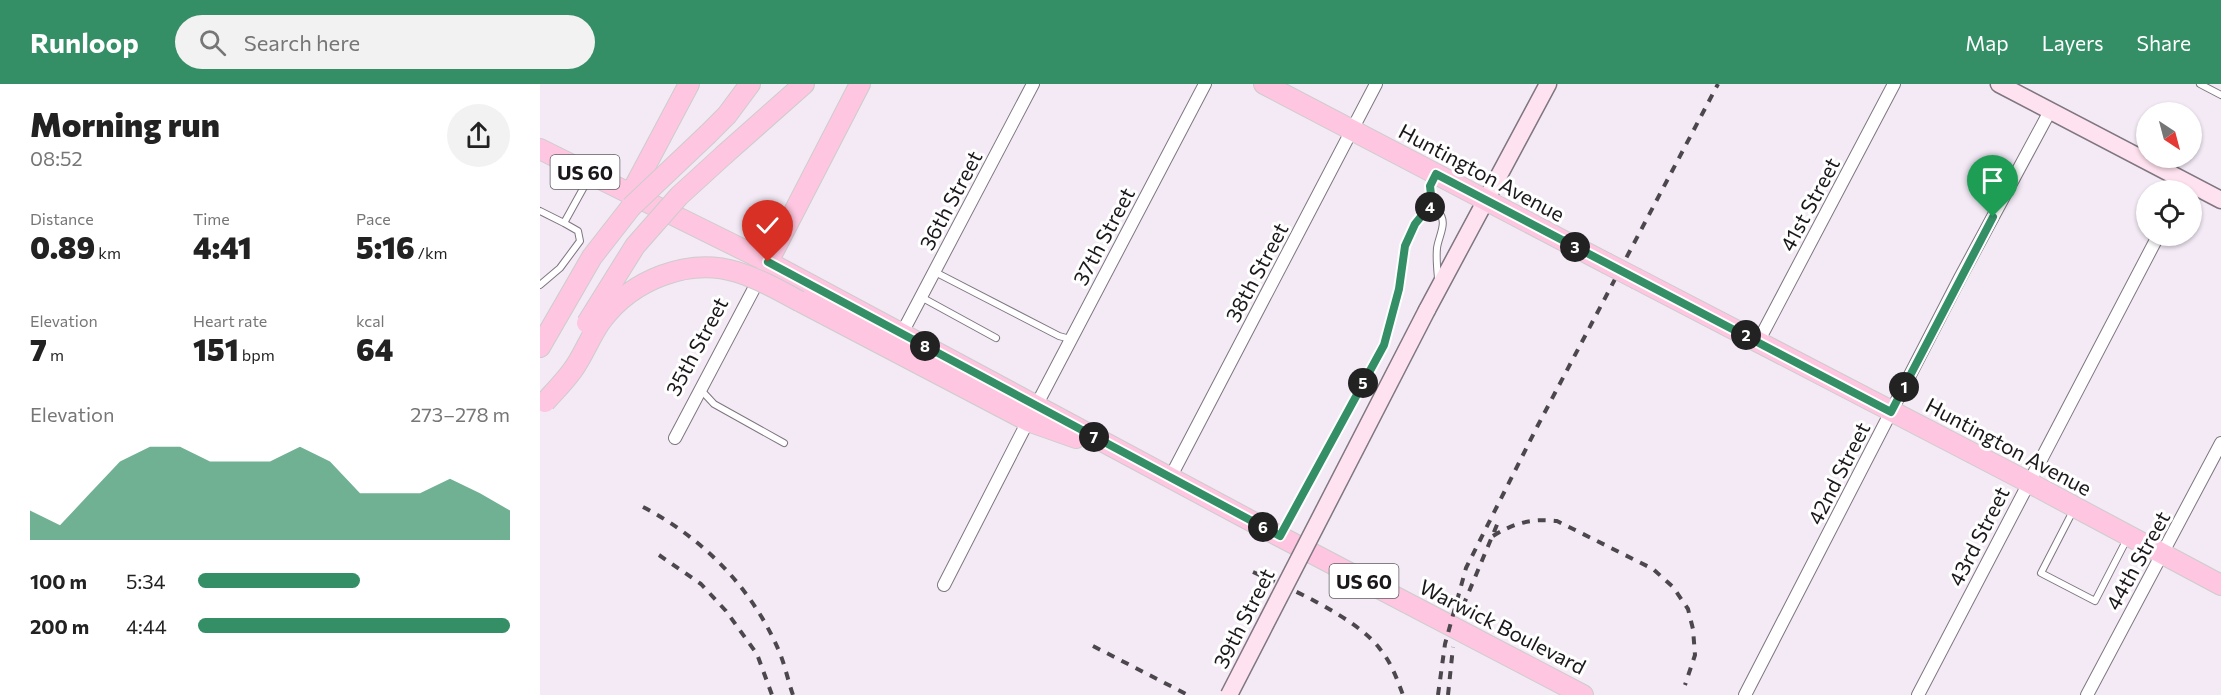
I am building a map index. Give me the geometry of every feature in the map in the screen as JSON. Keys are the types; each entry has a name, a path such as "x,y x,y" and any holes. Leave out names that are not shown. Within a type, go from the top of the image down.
{"main road":[{"path":"630,195 689,84"},
{"path":"540,347 592,257 615,226 651,186 735,106 750,84"},
{"path":"542,407 593,312 635,246 679,196 804,84"},
{"name":"35th Street","path":"768,262 860,84"},
{"name":"Huntington Avenue","path":"1264,84 2221,585"},
{"name":"39th Street","path":"1229,695 1439,287 1548,84"},
{"path":"1999,84 2172,180"},
{"name":"US 60","path":"541,153 768,262 902,333 1032,414"},
{"path":"2202,193 2221,200"},
{"path":"542,407 572,372 598,326 624,296 655,278 676,271 696,268 724,269 754,278 1032,414"},
{"name":"Warwick Boulevard","path":"1032,414 1130,456 1583,695"}],"street":[{"name":"36th Street","path":"902,333 1033,84"},
{"name":"37th Street","path":"944,585 1205,84"},
{"name":"38th Street","path":"1170,478 1376,84"},
{"name":"41st Street","path":"1758,342 1894,84"},
{"name":"42nd Street","path":"1745,695 2050,111"},
{"name":"43rd Street","path":"1918,695 2153,246"},
{"name":"35th Street","path":"675,438 768,262"},
{"name":"44th Street","path":"2087,695 2221,443"}],"lane":[{"path":"2200,84 2221,95"},
{"path":"1280,536 1384,345 1399,289 1405,248 1415,224 1432,203 1430,186 1436,174"},
{"path":"564,223 590,175"},
{"path":"1427,210 1437,210 1443,223 1437,249 1439,287"},
{"path":"540,211 578,231 580,241 560,268 540,285"},
{"path":"934,272 1059,336 1071,339"},
{"path":"921,297 996,338"},
{"path":"700,389 714,404 784,443"},
{"path":"2075,507 2041,573 2095,601 2129,536"}],"railway":[{"path":"1438,695 1445,644 1466,568 1537,427 1718,84"},
{"path":"643,507 686,534 723,567 740,586 768,628 781,656 793,695"},
{"path":"1463,606 1499,520"},
{"path":"1493,536 1524,522 1557,521 1653,569 1673,587 1688,609 1693,629 1695,655 1685,685"},
{"path":"659,555 701,584 726,611 757,654 772,695"},
{"path":"1253,572 1322,605 1356,626 1369,637 1387,659 1403,695"},
{"path":"1093,646 1188,695"},
{"path":"1448,695 1453,647"}],"route":[{"path":"768,262 1280,536 1384,345 1399,289 1405,248 1415,224 1432,203 1430,186 1436,174 1891,412 1993,217"}]}
